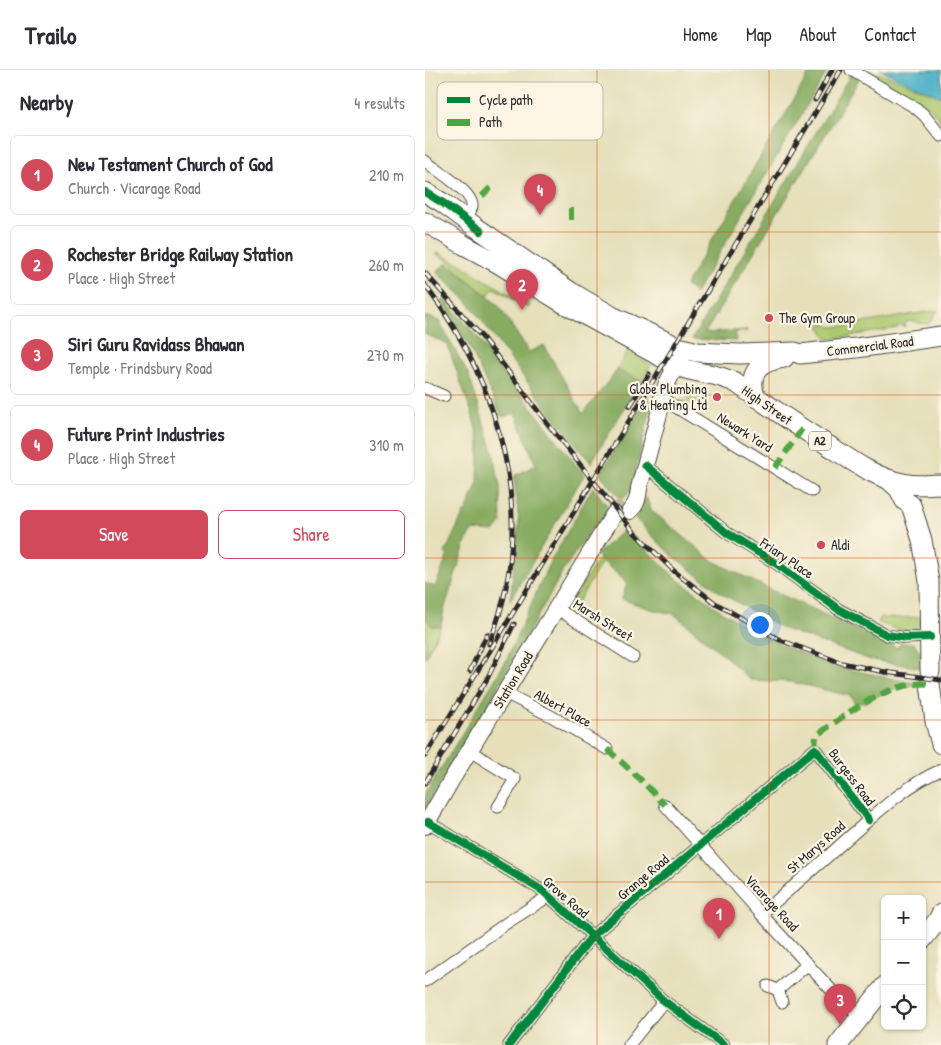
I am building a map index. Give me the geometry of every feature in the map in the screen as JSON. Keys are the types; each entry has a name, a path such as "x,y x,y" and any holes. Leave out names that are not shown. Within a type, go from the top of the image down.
{"main road":[{"name":"High Street","path":"425,192 571,292 709,374 735,382 802,429 859,465 889,480 907,484 934,485"},
{"path":"425,204 428,210 426,224 465,219"},
{"name":"A2","path":"465,219 472,234 491,260"},
{"name":"High Street","path":"426,224 563,303 679,356"},
{"name":"Commercial Road","path":"755,396 753,380 755,374 758,368 767,362 795,357 800,354 941,336"},
{"name":"Commercial Road","path":"679,356 795,352 800,354"},
{"name":"Station Road","path":"426,824 601,533 622,513 635,506 654,429 679,356"},
{"path":"889,480 899,489 905,501 911,505 922,540 929,581 930,677 941,744"},
{"path":"911,505 920,491 934,485"},
{"path":"926,935 940,919"},
{"path":"839,1045 881,991"}],"street":[{"path":"851,70 916,108 941,136"},
{"path":"425,160 458,185 470,198 472,207 465,219"},
{"path":"426,393 444,396"},
{"name":"Newark Yard","path":"664,404 812,491"},
{"name":"Friary Place","path":"645,465 727,533 777,564 838,609 887,635 906,638 930,637"},
{"name":"Marsh Street","path":"556,608 633,657"},
{"name":"Albert Place","path":"505,693 551,716 607,749"},
{"name":"Burgess Road","path":"815,748 869,820"},
{"name":"Grange Road","path":"509,1045 592,936 815,748"},
{"path":"470,751 515,779 498,807"},
{"name":"St Marys Road","path":"761,914 869,820 926,777 941,770"},
{"name":"Vicarage Road","path":"665,805 761,914 860,1017"},
{"name":"Grove Road","path":"426,824 549,896 664,1001 724,1045"},
{"path":"425,981 549,896"},
{"path":"782,1002 773,988 808,964"},
{"path":"629,1045 664,1001"}],"green space":[{"path":"811,70 828,70 695,294 685,286"},
{"path":"941,70 941,122 925,104 869,72 893,78 931,93"},
{"path":"851,74 859,79 705,333 747,331 735,333 736,341 692,339"},
{"path":"440,253 530,306 528,308 494,288 487,296 453,267 454,264 436,254"},
{"path":"447,263 498,305 529,352 544,345 583,414 617,370 641,381 591,463 546,407 468,302 436,272"},
{"path":"443,298 479,339 584,475 510,600 519,522 514,476 536,465 515,413 502,417 468,344 441,303"},
{"path":"938,310 929,324 916,321 906,322 903,327 902,325 897,326 898,328 832,339 827,338 818,324 819,321 831,327 844,326"},
{"path":"425,316 439,321 469,376 493,451 500,486 501,523 494,532 474,530 466,541 444,610 441,626 432,626 426,618 425,583 435,587 448,555 445,553 464,512 466,512 478,482 479,441 472,414 447,344 425,334"},
{"path":"627,352 651,365 641,381 617,370"},
{"path":"687,393 706,395 697,411 688,412 678,405 683,400 688,402"},
{"path":"648,397 652,403 631,490 622,500 600,474"},
{"path":"593,487 611,511 590,531 564,569 487,707 425,809 425,795 506,661 548,566"},
{"path":"646,497 652,511 713,561 771,590 898,648 900,643 914,643 921,653 922,668 871,660 781,628 721,593 668,552 632,515"},
{"path":"625,529 676,578 724,613 784,646 833,666 918,684 888,691 865,702 855,704 851,696 791,682 750,680 726,657 674,614 650,609 622,599 627,583 596,555"},
{"path":"599,558 602,562 573,610 570,609 569,606"},
{"path":"425,615 432,626 441,626 425,658"},
{"path":"881,616 882,618 922,617 920,624 916,628 906,630 879,623 878,619"}],"water":[{"path":"880,70 941,70 941,97"}],"tunnel":[{"path":"614,514 624,505"}],"railway":[{"path":"815,100 832,70"},
{"path":"425,756 841,70"},
{"path":"425,273 482,337 547,423 634,532 674,571 715,603 780,640 842,663 885,672 941,680"},
{"path":"425,285 452,325 475,368 493,412 505,457 511,503 511,550 504,597 489,644"},
{"path":"630,406 649,374"},
{"path":"425,783 487,679 514,624"},
{"path":"470,671 487,634"}],"marked path":[{"path":"482,196 493,185"},
{"path":"571,208 571,220"},
{"path":"775,468 802,429"},
{"path":"815,749 816,736 875,697 901,687 930,684"},
{"path":"607,749 665,805"}],"cycle path":[{"path":"425,192 481,231"},
{"path":"645,465 727,533 777,564 838,609 887,635 906,638 930,637"},
{"path":"509,1045 592,936 815,749 869,820"},
{"path":"428,822 543,891 664,1001 724,1045"}],"place":[{"name":"Future Print Industries","path":"540,215"},
{"name":"Rochester Bridge Railway Station","path":"522,310"},
{"name":"The Gym Group","path":"769,318"},
{"name":"Globe Plumbing & Heating Ltd","path":"717,397"},
{"name":"Aldi","path":"821,545"},
{"name":"New Testament Church of God","path":"719,939"},
{"name":"Siri Guru Ravidass Bhawan","path":"840,1025"}]}
